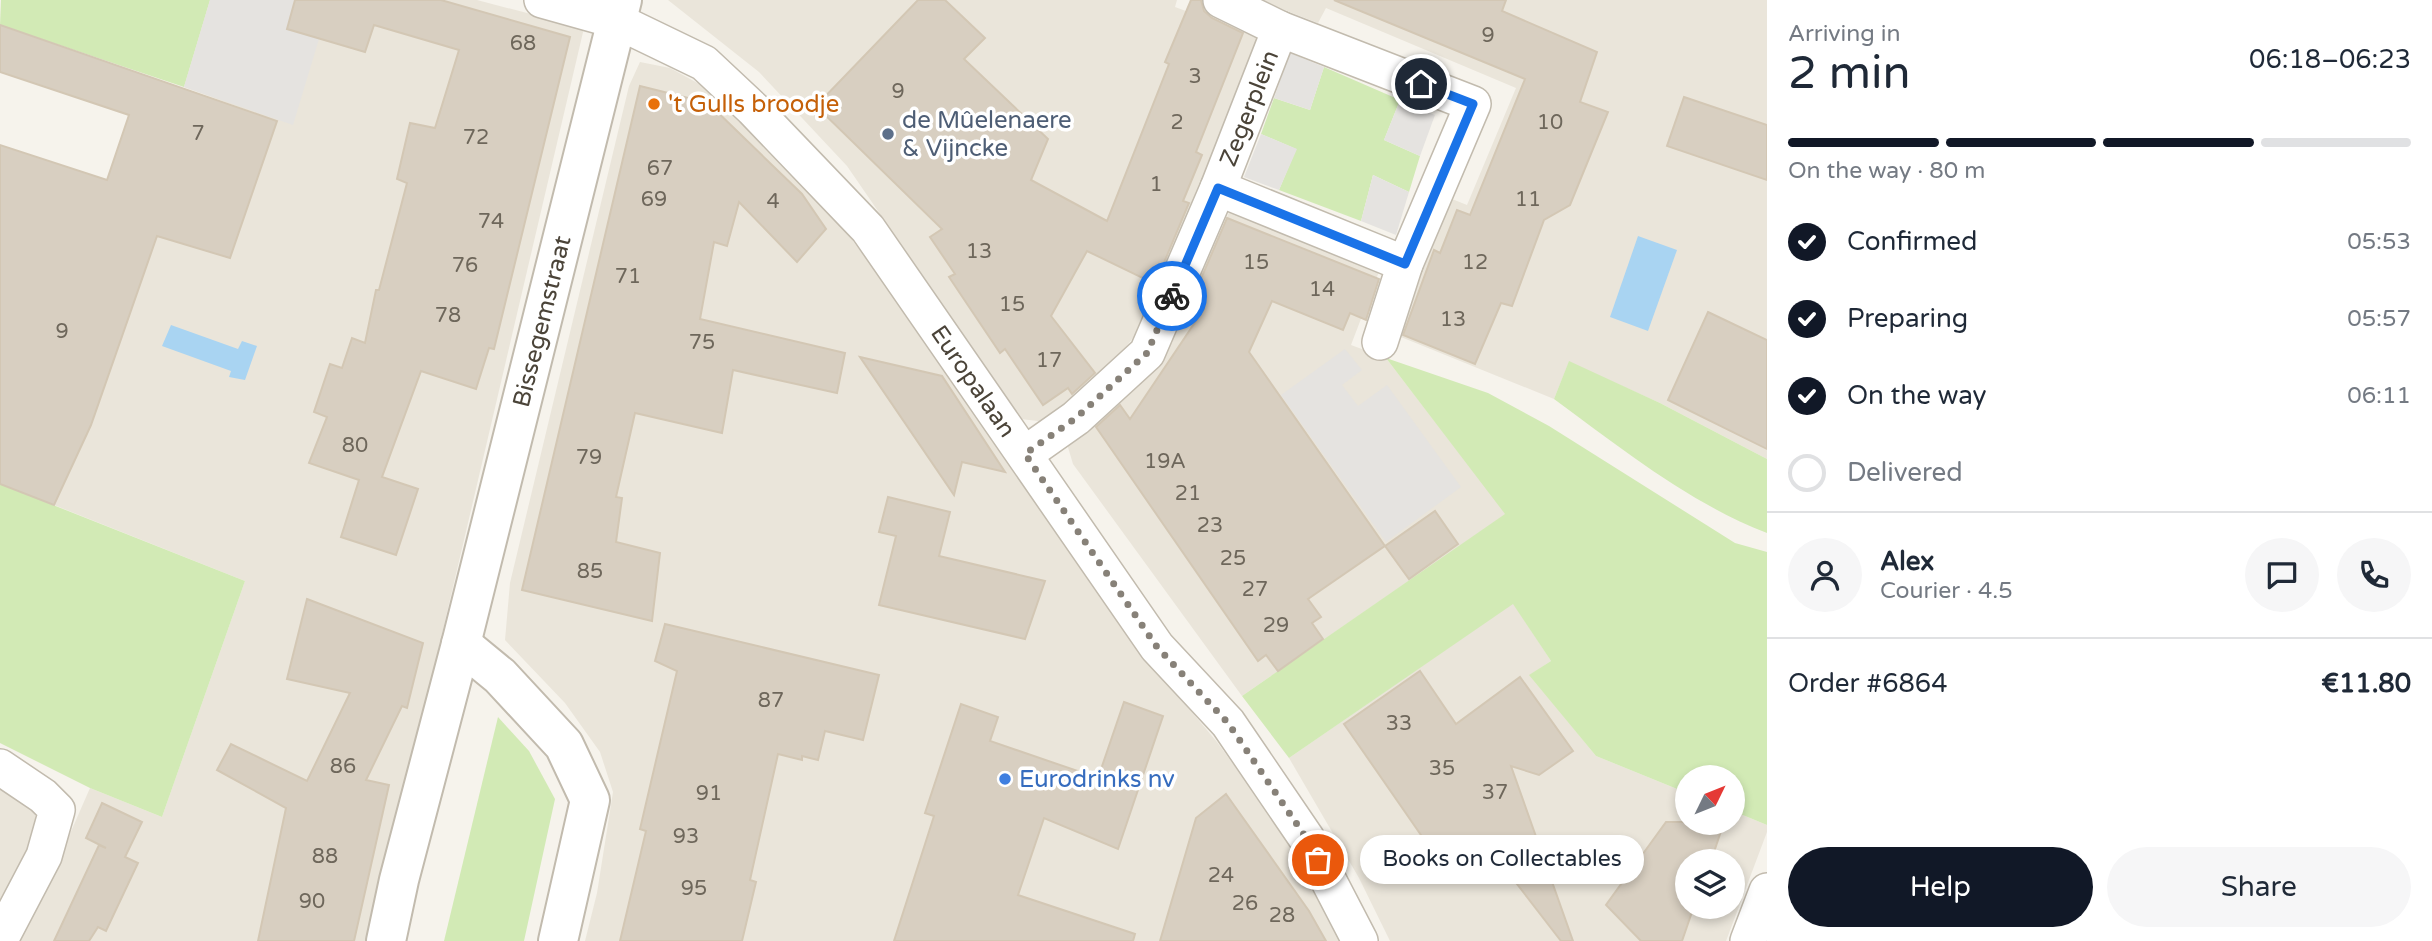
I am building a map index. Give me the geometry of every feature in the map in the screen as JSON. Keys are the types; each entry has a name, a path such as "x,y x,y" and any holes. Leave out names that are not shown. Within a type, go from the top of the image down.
{"street":[{"name":"Europalaan","path":"542,0 619,11 704,63 753,109 868,229 1157,647 1228,723 1307,839 1360,941"},
{"name":"Zegerplein","path":"1221,0 1280,29 1473,104 1405,264 1380,342"},
{"name":"Bissegemstraat","path":"386,941 399,880 461,644 619,11"},
{"name":"Zegerplein","path":"1025,454 1076,418 1147,353 1218,188 1280,29"},
{"name":"Zegerplein","path":"1218,188 1405,264"},
{"path":"461,644 500,677 564,746 590,800 558,941"},
{"path":"0,767 43,796 57,810 44,856 0,940"},
{"path":"1748,941 1767,891"}],"shaded area":[{"path":"210,0 477,0 584,28 370,941 13,941 52,875 90,788 162,817 245,581 54,505 91,425 157,236 230,258 277,121 184,87"},
{"path":"210,0 295,0 287,29 319,39 293,125 184,87"},
{"path":"668,0 1177,0 1175,7 1262,39 1143,325 1087,397 1046,422 1021,419 847,166 759,72"},
{"path":"1258,0 1767,0 1767,459 1660,403 1569,362 1554,399 1396,335 1452,199 1467,205 1516,88 1326,8 1318,23"},
{"path":"1290,53 1324,67 1310,110 1274,98"},
{"path":"640,62 670,68 714,92 791,161 910,315 1122,629 1217,742 1299,854 1343,941 585,941 597,893 613,792 600,752 565,703 505,640 510,583 629,86"},
{"path":"1400,100 1435,115 1420,156 1384,140"},
{"path":"1261,134 1297,149 1279,190 1244,177"},
{"path":"1373,175 1409,192 1396,235 1361,221"},
{"path":"1232,206 1380,269 1351,345 1386,358 1506,514 1242,696 1073,464 1067,444 1172,337"},
{"path":"1345,349 1362,370 1342,385 1358,406 1387,385 1461,487 1386,542 1281,395"},
{"path":"1513,603 1551,661 1530,675 1596,756 1675,788 1675,835 1745,835 1745,816 1767,825 1767,832 1745,890 1745,849 1675,849 1675,919 1734,919 1726,941 1390,941 1359,878 1289,758"},
{"path":"0,776 24,796 35,814 38,843 0,915"}],"green space":[{"path":"1,0 210,0 184,87 0,25"},
{"path":"1324,67 1400,100 1384,140 1420,156 1409,192 1373,175 1361,221 1279,190 1296,149 1261,134 1274,98 1310,110"},
{"path":"1386,358 1488,393 1549,426 1735,543 1767,552 1767,825 1745,816 1745,765 1675,765 1675,788 1596,756 1529,675 1551,661 1513,604 1289,758 1242,696 1505,514"},
{"path":"1569,361 1660,403 1767,459 1767,533 1738,521 1683,490 1554,399"},
{"path":"0,484 245,581 162,817 90,788 0,743"},
{"path":"498,717 529,751 555,799 524,941 444,941"}],"water":[{"path":"1638,236 1677,250 1648,331 1610,317"},
{"path":"171,325 238,349 242,341 257,346 245,380 229,377 231,371 162,346"}],"building":[{"path":"295,0 441,0 570,37 494,349 489,348 476,389 421,371 382,477 418,489 396,555 341,537 359,480 309,463 327,417 314,412 330,364 342,368 352,338 365,343 376,290 379,290 407,183 397,179 410,123 435,128 459,50 374,25 365,52 287,29"},
{"path":"918,0 945,0 985,38 964,59 1048,139 1031,180 1107,221 1169,64 1165,62 1191,0 1201,0 1204,11 1212,18 1243,33 1196,152 1202,155 1183,201 1189,203 1155,284 1087,251 1051,316 1095,373 1072,394 1068,388 1043,405 1005,349 1000,353 949,277 955,274 930,237 942,229 816,106"},
{"path":"1334,0 1506,0 1502,11 1597,52 1580,102 1608,112 1570,205 1544,220 1512,306 1501,303 1475,364 1403,335 1434,250 1440,253 1457,210 1470,215 1525,79"},
{"path":"0,25 277,121 230,258 157,236 91,425 54,505 0,484 0,145 107,180 129,115 0,72"},
{"path":"640,86 708,103 802,194 826,229 797,262 739,202 727,246 714,242 700,319 845,353 837,393 733,370 722,433 635,413 616,497 622,498 616,542 660,553 652,621 522,590"},
{"path":"1684,97 1767,125 1767,180 1667,146"},
{"path":"1227,218 1379,279 1366,320 1350,313 1343,330 1272,301 1249,352 1385,546 1308,599 1321,617 1312,623 1323,639 1278,671 1266,655 1258,661 1096,427 1120,405 1130,419 1204,309 1191,302"},
{"path":"1708,312 1767,340 1767,449 1668,400"},
{"path":"860,357 942,376 1005,472 962,462 954,495"},
{"path":"888,497 950,512 939,556 1045,581 1025,639 879,605 896,536 879,532"},
{"path":"1435,511 1458,544 1409,579 1385,546"},
{"path":"307,599 423,643 407,708 402,706 366,780 389,785 354,941 258,941 286,808 217,770 231,744 307,781 350,693 287,679"},
{"path":"665,624 879,675 863,740 825,731 818,760 802,756 802,760 778,754 750,880 756,882 742,941 620,941 646,831 640,829 677,671 655,661"},
{"path":"1420,671 1456,724 1520,677 1573,751 1539,775 1511,766 1573,941 1561,941 1493,853 1463,874 1446,871 1344,724"},
{"path":"1124,702 1163,716 1118,849 1044,818 1018,895 1135,934 1133,941 894,941 934,816 925,813 961,704 998,717 990,741 1098,778"},
{"path":"1226,794 1309,911 1326,941 1160,941 1196,818"},
{"path":"102,803 142,822 125,857 138,863 106,931 98,927 89,941 54,941 99,845 106,848 86,838"},
{"path":"1666,822 1675,822 1675,835 1720,835 1715,849 1675,849 1675,919 1690,919 1682,941 1641,941 1606,905"}],"way so far":[{"path":"1172,296 1147,353 1076,418 1025,454 1157,647 1228,723 1307,839 1318,860"}],"place":[{"name":"'t Gulls broodje","path":"654,104"},
{"name":"de Mûelenaere & Vijncke","path":"888,134"},
{"name":"Eurodrinks nv","path":"1005,779"},
{"name":"Books on Collectables","path":"1318,860"}],"route":[{"path":"1172,296 1218,188 1405,264 1473,104 1421,84"}]}
